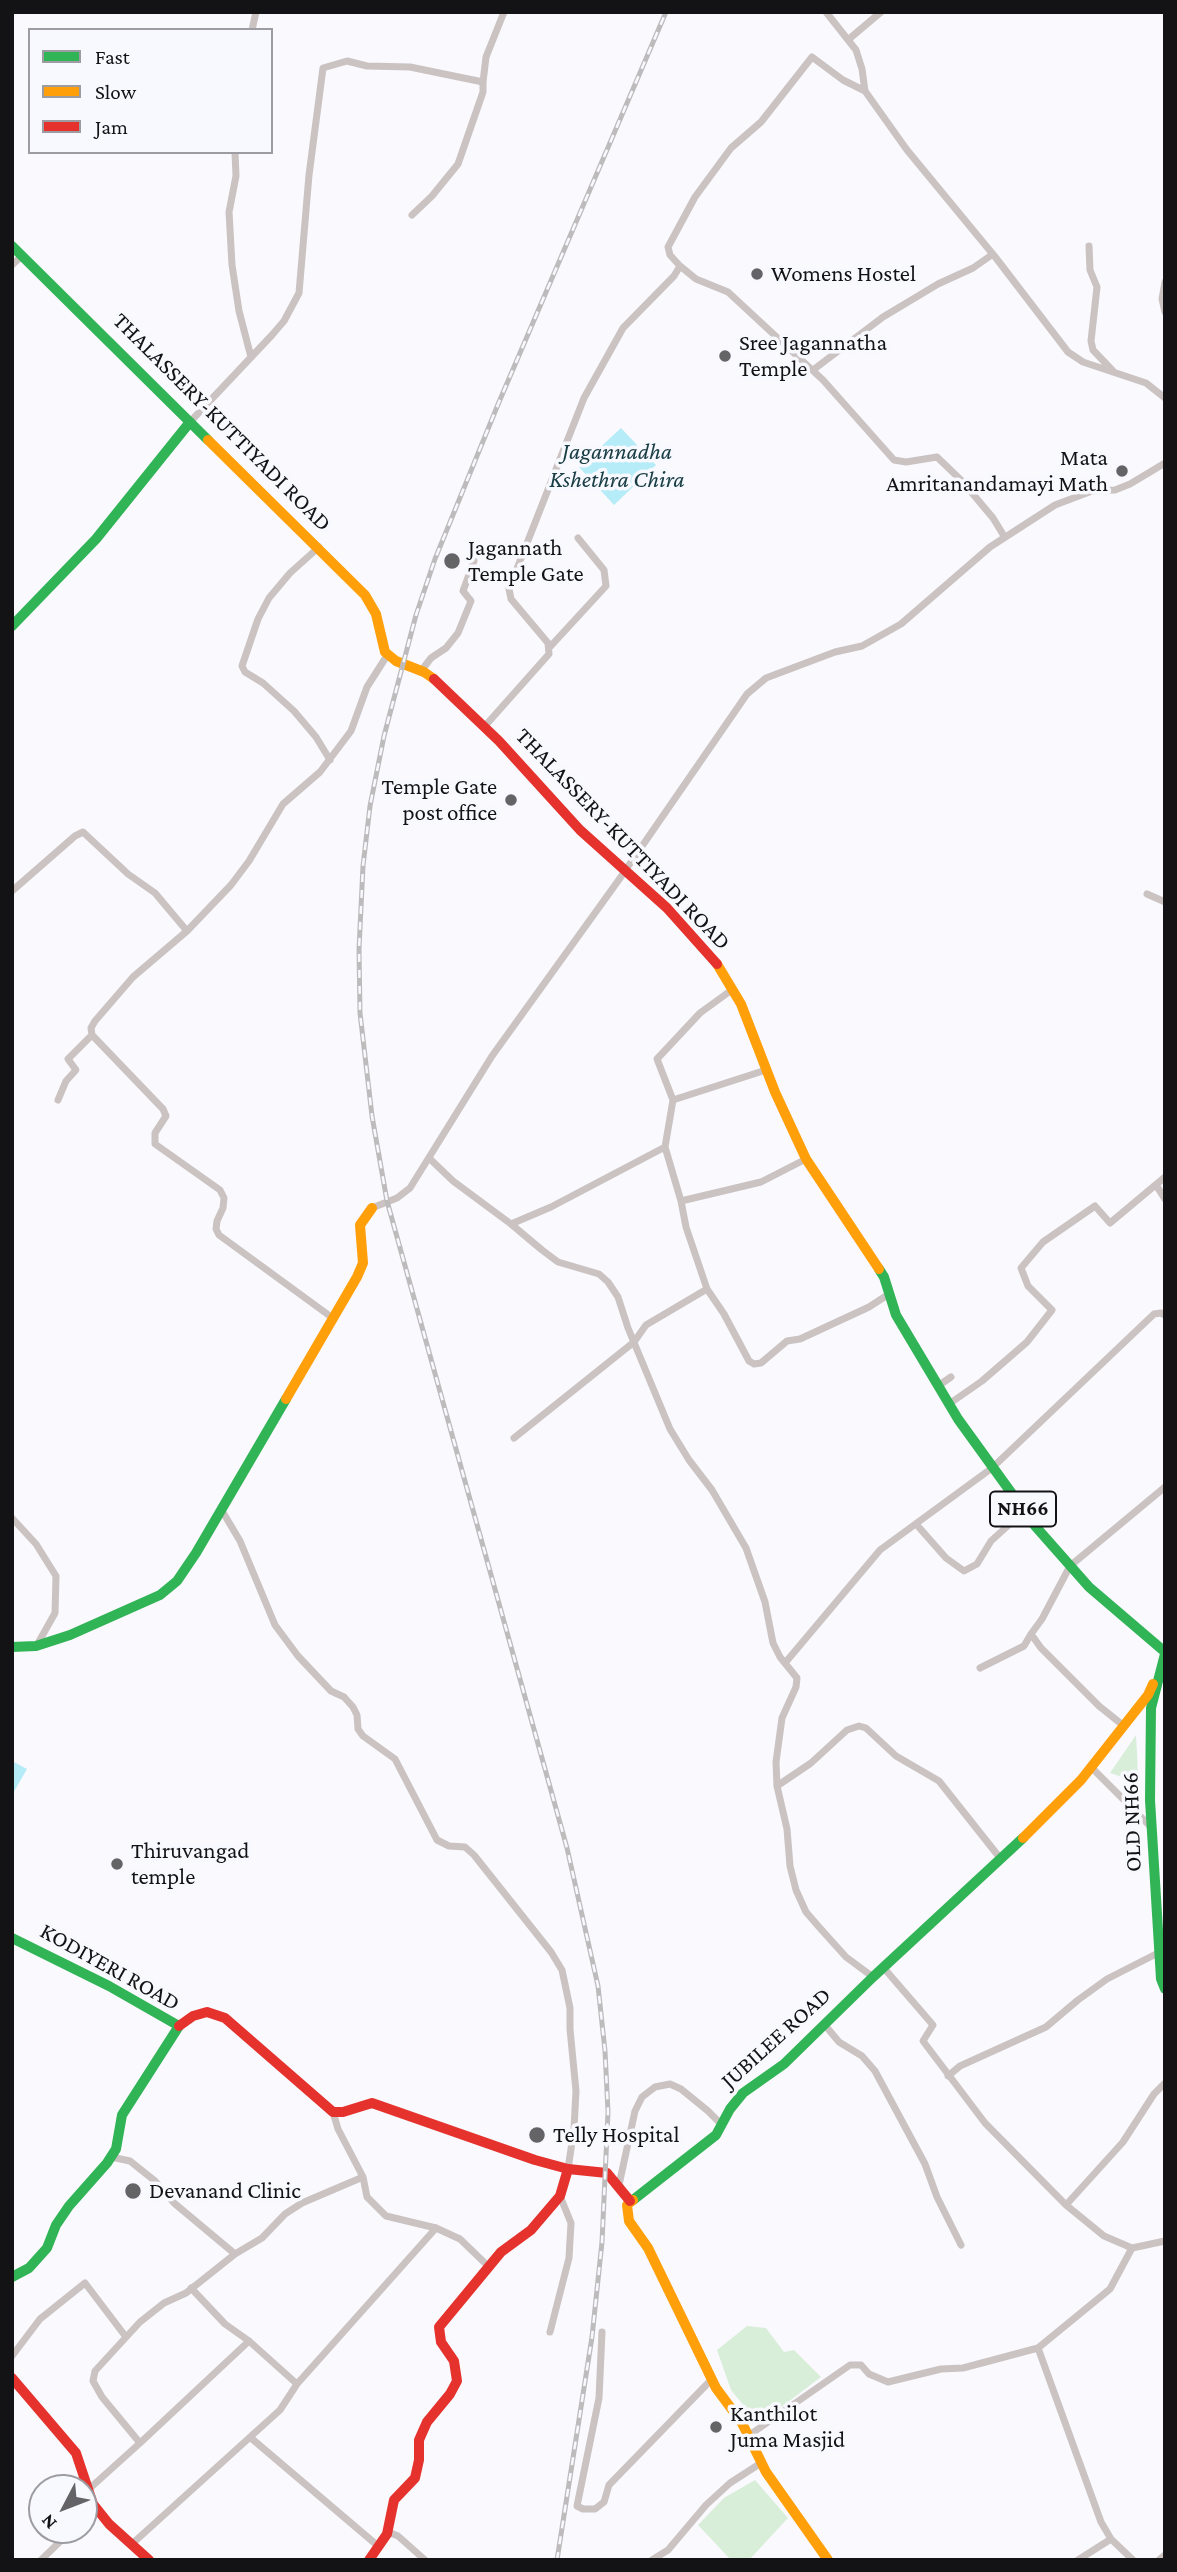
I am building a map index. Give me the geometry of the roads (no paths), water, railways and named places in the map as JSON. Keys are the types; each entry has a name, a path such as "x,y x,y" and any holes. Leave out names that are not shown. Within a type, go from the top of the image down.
{"street":[{"path":"412,215 432,196 458,164 483,92 486,57 504,12"},
{"path":"825,12 856,50 865,91 907,150 993,254 1068,352 1083,362 1146,383 1165,398"},
{"path":"849,39 881,12"},
{"path":"865,91 843,80 812,57 761,122 731,148 695,197 668,247 670,255 696,279 728,292 813,370 894,460 906,462 937,457 985,508 1004,536"},
{"path":"14,621 96,539 190,422 284,321 299,293 309,175 323,68 347,61 367,66 410,66 482,82"},
{"path":"235,154 236,176 229,212 232,265 239,311 251,357"},
{"name":"THALASSERY-KUTTIYADI ROAD","path":"12,246 319,547 369,600 388,654 396,661 421,671 439,683 485,726 580,830 625,869 699,942 733,989 806,1159 884,1276 895,1315 949,1404 1024,1511 1070,1566 1089,1587 1165,1653"},
{"path":"1089,246 1090,271 1097,288 1091,341 1093,350 1114,371"},
{"path":"813,370 883,317 938,284 973,268 993,254"},
{"path":"12,265 22,256"},
{"path":"485,726 549,654 548,643 511,600 509,589 584,398 623,328 674,276 680,266"},
{"path":"1165,282 1162,299 1165,313"},
{"path":"12,1647 36,1646 70,1635 160,1595 177,1581 361,1270 363,1252 359,1229 372,1208 410,1188 492,1056 747,694 766,678 835,652 862,646 901,624 944,584 1004,536 1055,505 1092,491 1115,490 1165,463"},
{"path":"549,648 606,586 604,570 578,538"},
{"path":"319,547 290,573 269,597 258,619 242,666 293,711 316,737 330,760"},
{"path":"421,671 458,633 471,601 463,591 474,561"},
{"path":"334,1319 219,1235 216,1229 217,1221 224,1198 220,1190 155,1144 155,1133 166,1116 163,1109 92,1035 91,1028 133,977 214,904 249,861 283,804 330,760 351,731 367,688 388,654"},
{"path":"12,891 83,832 128,874 155,892 187,931"},
{"path":"1147,894 1165,902"},
{"path":"733,989 700,1013 657,1059 673,1100 665,1147 686,1227 707,1289 749,1361 754,1364 761,1363 787,1341 800,1339 869,1307 889,1294"},
{"path":"58,1100 66,1081 76,1070 68,1059 92,1035"},
{"path":"673,1100 766,1070"},
{"path":"511,1224 665,1147"},
{"path":"429,1158 453,1181 558,1262 599,1274 618,1297 670,1429 712,1490 746,1548 765,1602 774,1643 797,1678 796,1687 782,1718 776,1762 777,1786 787,1829 790,1867 796,1890 806,1912 846,1957 873,1977"},
{"path":"681,1201 761,1182 806,1159"},
{"path":"949,1404 982,1381 1027,1342 1052,1310 1028,1286 1021,1268 1044,1242 1095,1206 1110,1223 1165,1177"},
{"path":"1156,1185 1165,1199"},
{"path":"514,1438 634,1342 646,1325 707,1289"},
{"path":"785,1663 880,1550 992,1468 1154,1314 1161,1312 1165,1315"},
{"path":"938,1386 951,1377"},
{"path":"980,1668 1024,1646 1042,1619 1070,1566 1165,1487"},
{"path":"222,1509 240,1541 275,1625 298,1656 331,1691 344,1697 353,1707 357,1715 358,1729 363,1736 396,1759 437,1840 449,1846 464,1847 474,1855 544,1944 562,1970 570,2008 576,2091 574,2129 568,2169 559,2196 531,2230 501,2252 488,2266 439,2327 441,2342 454,2361 457,2381 427,2422 419,2440 415,2478 394,2500 388,2532 369,2560"},
{"path":"916,1524 946,1558 964,1571 977,1564 991,1541 1024,1511"},
{"path":"12,1518 36,1544 56,1576 55,1613 36,1646"},
{"path":"1031,1634 1041,1648 1099,1706 1124,1726"},
{"name":"JUBILEE ROAD","path":"630,2201 716,2135 730,2109 743,2093 784,2064 883,1967 1038,1823 1091,1768 1148,1695 1165,1653"},
{"name":"OLD NH66","path":"1165,1653 1151,1708 1152,1828 1161,1979 1165,1989"},
{"path":"777,1786 811,1763 847,1730 859,1726 866,1728 896,1756 939,1781 1000,1858"},
{"path":"1091,1768 1152,1828"},
{"name":"KODIYERI ROAD","path":"12,1938 109,1986 179,2026 122,2115 116,2149 111,2157 69,2206 56,2225 47,2248 29,2268 12,2277"},
{"path":"948,2076 960,2066 1046,2027 1107,1979 1160,1952"},
{"path":"883,1967 933,2025 923,2041 948,2076 985,2123 1066,2205 1104,2236 1132,2248 1165,2241"},
{"path":"179,2026 193,2016 207,2012 225,2018 333,2112 338,2129 363,2177 367,2197 386,2216 436,2228 460,2239 488,2266"},
{"path":"824,2024 839,2042 862,2056 875,2071 914,2143 961,2245"},
{"path":"1066,2205 1123,2142 1154,2094 1165,2083"},
{"path":"619,2185 635,2111 642,2097 655,2087 670,2084 681,2089 722,2125"},
{"path":"333,2112 343,2112 372,2103 535,2160 568,2169 607,2173 630,2201 627,2205 629,2221 648,2248 711,2380 742,2423 761,2463 828,2560"},
{"path":"111,2157 130,2161 147,2174 174,2203 235,2254"},
{"path":"140,2443 102,2397 93,2381 95,2371 126,2337 164,2303 191,2288 235,2254 262,2238 285,2214 302,2203 363,2177"},
{"path":"550,2332 569,2258 571,2223 559,2196"},
{"path":"133,2543 280,2410 297,2384 436,2228"},
{"path":"748,2435 850,2365 861,2365 869,2374 888,2382 941,2369 963,2368 1038,2348 1110,2289 1132,2248"},
{"path":"12,2356 40,2319 85,2283 126,2337"},
{"path":"191,2288 225,2324 249,2341 297,2384"},
{"path":"602,2332 599,2398 577,2506 583,2509 595,2509 604,2502 609,2485 711,2380"},
{"path":"98,2482 249,2341"},
{"path":"1038,2348 1101,2522 1111,2539 1133,2560"},
{"path":"12,2378 76,2454 83,2474"},
{"path":"251,2438 378,2546"},
{"path":"652,2560 668,2550 706,2505 730,2483 761,2463"},
{"path":"98,2510 109,2524 149,2560"},
{"path":"388,2532 398,2536 425,2560"},
{"path":"1078,2560 1111,2539"},
{"path":"41,2560 58,2544"},
{"path":"1159,2560 1165,2555"}],"water":[{"name":"Jagannadha Kshethra Chira","path":"621,428 656,465 614,505 579,467"},
{"path":"12,1761 27,1769 12,1795"}],"railway":[{"path":"557,2560 592,2337 602,2242 608,2112 598,1986 567,1848 387,1201 372,1116 360,1013 359,949 363,866 370,806 384,736 416,615 435,559 499,402 666,12"}],"place":[{"name":"Womens Hostel","path":"757,274"},
{"name":"Sree Jagannatha Temple","path":"725,356"},
{"name":"Mata Amritanandamayi Math","path":"1122,471"},
{"name":"Jagannath Temple Gate","path":"452,561"},
{"name":"Temple Gate post office","path":"511,800"},
{"name":"Thiruvangad temple","path":"117,1864"},
{"name":"Telly Hospital","path":"537,2135"},
{"name":"Devanand Clinic","path":"133,2191"},
{"name":"Kanthilot Juma Masjid","path":"716,2427"}]}
